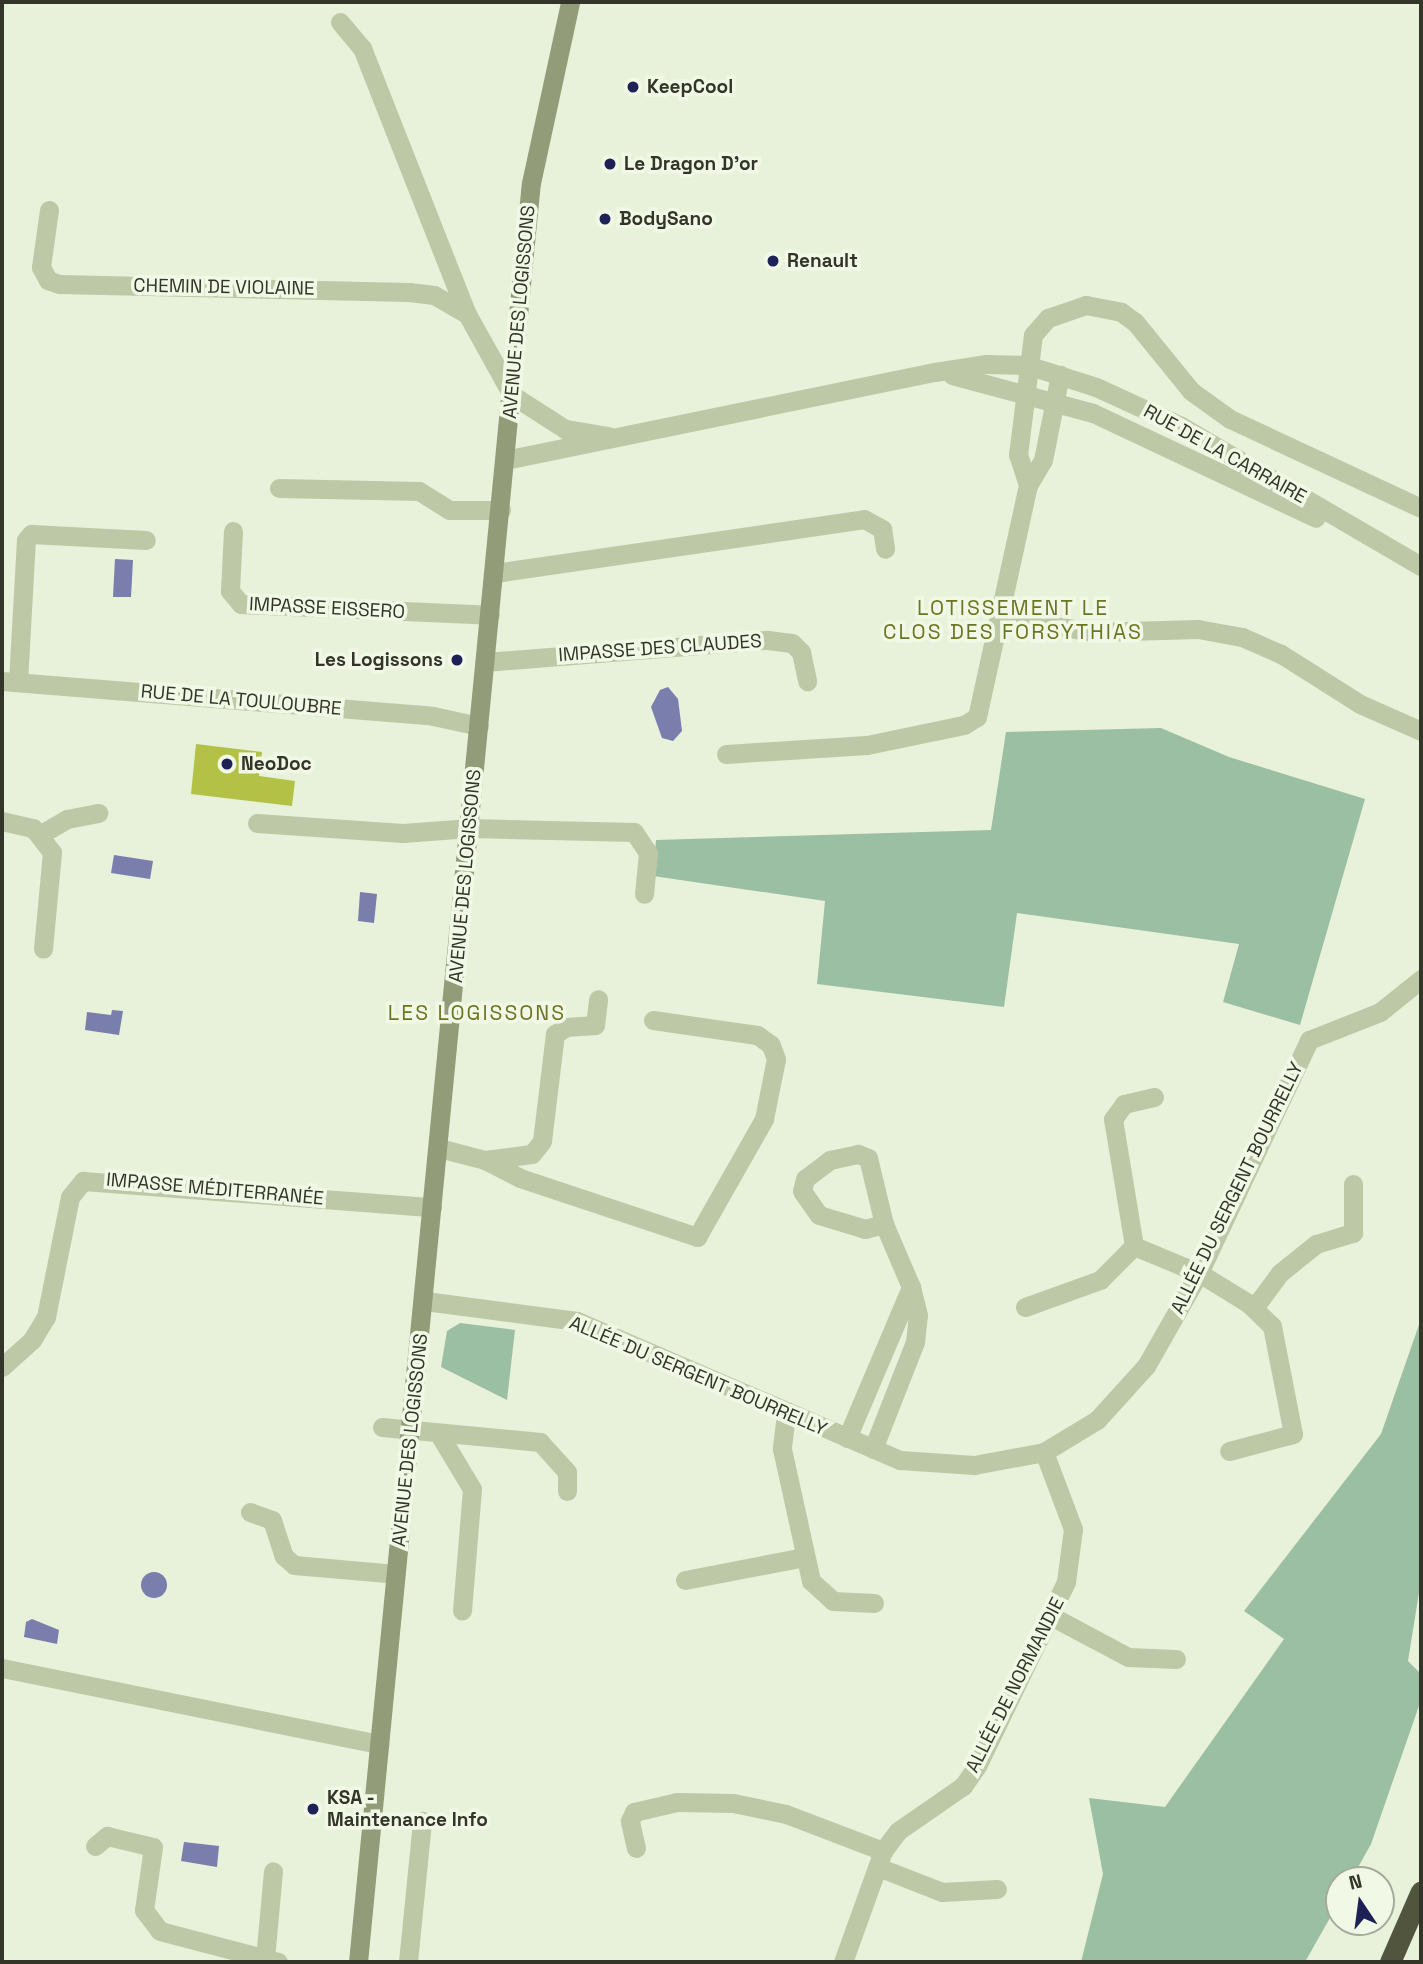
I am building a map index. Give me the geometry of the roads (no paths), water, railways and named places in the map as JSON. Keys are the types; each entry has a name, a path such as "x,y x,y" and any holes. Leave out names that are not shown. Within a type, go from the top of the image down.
{"highway":[{"path":"1390,1962 1421,1891"}],"main road":[{"name":"AVENUE DES LOGISSONS","path":"358,1962 425,1301 531,183 570,2"}],"street":[{"path":"340,22 362,48 467,314 512,395"},
{"name":"CHEMIN DE VIOLAINE","path":"49,210 41,267 59,284 409,292 434,295 467,314"},
{"path":"1028,485 1018,456 1027,365 1033,335 1048,318 1086,305 1121,312 1135,322 1191,391 1230,419 1421,508"},
{"name":"RUE DE LA CARRAIRE","path":"505,460 935,372 986,364 1027,365 1060,375 1181,426 1421,567"},
{"name":"RUE DE LA CARRAIRE","path":"935,372 1024,390 1054,401 1203,464 1421,567"},
{"path":"726,754 867,745 964,725 977,717 1028,485 1043,460 1060,375"},
{"name":"RUE DE LA CARRAIRE","path":"512,395 565,429 626,437"},
{"path":"279,488 419,491 450,510 501,510"},
{"path":"495,573 864,519 882,529 885,549"},
{"name":"IMPASSE EISSERO","path":"233,531 230,591 241,604 490,615"},
{"path":"10,681 26,540 39,532 146,540"},
{"path":"1000,616 1092,632 1198,629 1242,636 1281,654 1360,704 1421,731"},
{"name":"IMPASSE DES CLAUDES","path":"485,662 767,639 793,643 801,652 807,681"},
{"name":"RUE DE LA TOULOUBRE","path":"10,681 433,716 479,726"},
{"path":"41,834 68,819 98,813"},
{"path":"2,821 24,824 41,834 54,862 43,949"},
{"path":"257,823 403,833 470,828 634,832 648,853 644,894"},
{"name":"ALLÉE DU SERGENT BOURRELLY","path":"425,1301 577,1321 786,1414 873,1449 935,1466 1044,1452 1097,1420 1146,1366 1199,1273 1308,1040 1390,1006 1421,979"},
{"path":"485,1160 515,1160 532,1154 542,1142 555,1034 566,1027 595,1025 598,999"},
{"path":"439,1148 485,1160 520,1178 697,1237 764,1119 776,1059 771,1045 757,1035 653,1020"},
{"path":"1134,1246 1113,1119 1125,1104 1154,1097"},
{"path":"873,1449 915,1342 918,1315 911,1287 884,1224 868,1158 858,1154 830,1160 805,1179 802,1191 819,1215 865,1229 884,1224"},
{"name":"IMPASSE MÉDITERRANÉE","path":"2,1367 32,1340 46,1317 70,1197 83,1181 432,1207"},
{"path":"1254,1308 1280,1273 1316,1244 1353,1233 1353,1184"},
{"path":"1134,1246 1199,1273 1254,1308 1272,1326 1293,1434 1229,1451"},
{"path":"1026,1307 1100,1280 1134,1246"},
{"name":"ALLÉE DU SERGENT BOURRELLY","path":"846,1438 911,1287"},
{"path":"786,1414 782,1450 804,1557 819,1593 851,1605 873,1604"},
{"path":"382,1427 540,1442 567,1472 567,1491"},
{"path":"439,1434 472,1489 462,1611"},
{"name":"ALLÉE DE NORMANDIE","path":"843,1962 880,1859 898,1831 963,1786 977,1766 1051,1616 1071,1565 1073,1529 1044,1452"},
{"path":"250,1512 272,1520 284,1556 294,1565 397,1574"},
{"path":"685,1580 804,1557"},
{"path":"1051,1616 1128,1657 1176,1659"},
{"path":"2,1668 379,1744"},
{"path":"636,1849 630,1821 634,1812 677,1802 733,1803 786,1814 942,1892 997,1889"},
{"path":"408,1962 422,1821"},
{"path":"94,1846 107,1836 153,1847 145,1910 160,1931 272,1961 273,1871"}],"water":[{"path":"115,559 133,560 131,597 113,597"},
{"path":"668,687 678,699 682,731 673,741 662,738 651,707 660,690"},
{"path":"114,855 153,861 150,879 111,873"},
{"path":"360,892 377,894 374,923 358,921"},
{"path":"112,1010 123,1011 119,1035 85,1030 87,1012 111,1015"},
{"path":"154,1572 163,1576 167,1585 163,1594 154,1598 145,1594 141,1585 145,1576"},
{"path":"32,1619 59,1630 57,1644 24,1637 26,1622"},
{"path":"184,1842 219,1846 217,1867 181,1861"}],"place":[{"name":"KeepCool","path":"633,87"},
{"name":"Le Dragon D'or","path":"610,164"},
{"name":"BodySano","path":"605,219"},
{"name":"Renault","path":"773,261"},
{"name":"Les Logissons","path":"457,660"},
{"name":"NeoDoc","path":"227,764"},
{"name":"KSA - Maintenance Info","path":"313,1809"}],"district":[{"name":"LOTISSEMENT LE CLOS DES FORSYTHIAS","path":"1013,620"},
{"name":"LES LOGISSONS","path":"477,1013"}]}
